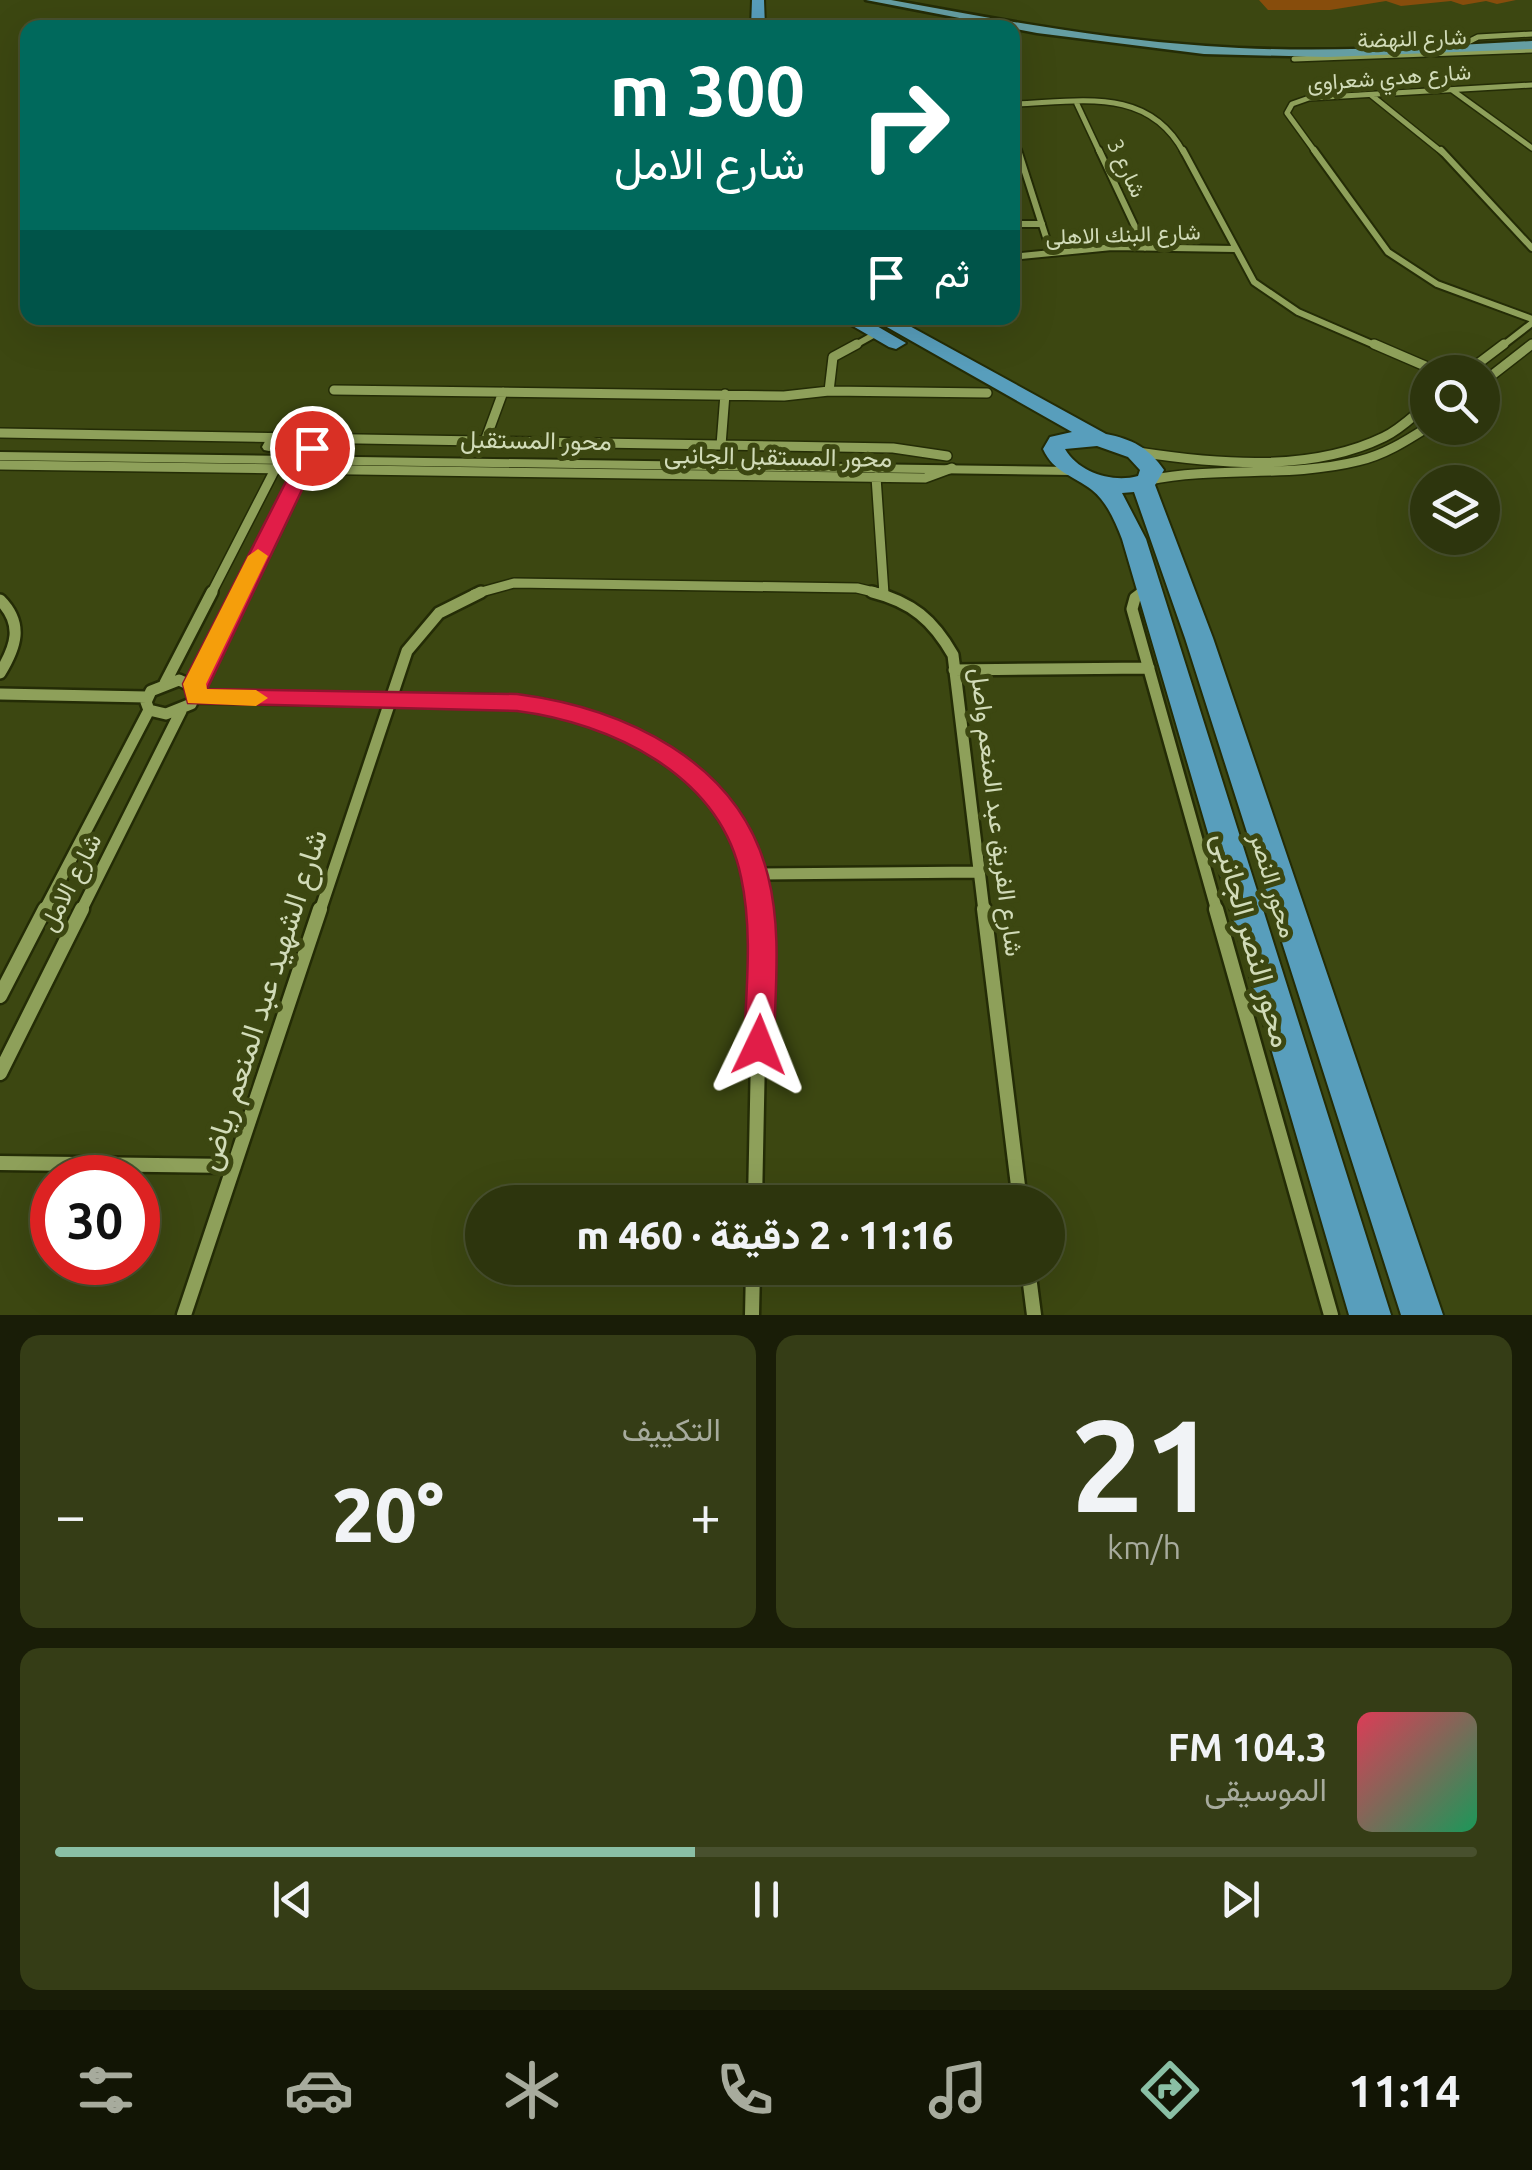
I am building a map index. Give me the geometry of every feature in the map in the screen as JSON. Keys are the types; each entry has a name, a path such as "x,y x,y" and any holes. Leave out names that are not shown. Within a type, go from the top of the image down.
{"highway":[{"path":"879,325 1038,424 1056,446 1082,438 1123,447"},
{"path":"879,325 1123,447 1150,465 1142,498"},
{"name":"محور النصر","path":"1056,446 1085,477 1142,498 1205,656 1422,1315"},
{"name":"محور النصر","path":"1142,498 1150,586 1370,1315"},
{"path":"1311,1120 1356,1122"}],"main road":[{"path":"872,0 985,20"},
{"path":"899,5 1002,20"},
{"path":"1020,23 1180,43 1319,48 1530,42"},
{"path":"1020,26 1171,48 1257,53 1375,55 1530,42"}],"street":[{"name":"شارع النهضة","path":"1294,60 1375,55"},
{"name":"شارع هدي شعراوى","path":"1532,85 1310,98 1292,104 1287,113 1388,252 1437,284 1532,321"},
{"path":"1451,90 1532,148"},
{"path":"1370,94 1436,146 1532,248"},
{"path":"1020,104 1131,108 1169,125 1254,282 1285,305 1410,359"},
{"name":"شارع 3","path":"1077,104 1146,248"},
{"path":"1020,157 1050,253"},
{"path":"1020,224 1042,224"},
{"name":"شارع البنك الاهلى","path":"1020,256 1146,248 1234,249"},
{"path":"1489,355 1532,321"},
{"path":"829,391 834,358 879,325"},
{"path":"1500,370 1532,344"},
{"path":"334,390 784,396 829,391 986,393"},
{"path":"485,441 502,392"},
{"path":"721,445 725,394"},
{"path":"1123,447 1208,460 1330,454 1386,436 1410,418"},
{"name":"محور المستقبل الجانبى","path":"0,433 276,452"},
{"path":"1142,498 1193,471 1298,471 1343,466 1390,452 1410,439"},
{"name":"محور المستقبل الجانبى","path":"0,466 485,441 721,445 745,449"},
{"name":"محور المستقبل","path":"0,445 276,452 306,459 950,462 1024,458 1056,446"},
{"name":"محور المستقبل","path":"306,459 745,449 950,462 1085,477"},
{"path":"148,703 165,683 276,452"},
{"name":"محور المستقبل","path":"0,456 276,452"},
{"path":"0,694 148,703 159,714 181,711 195,691 306,459"},
{"name":"محور المستقبل الجانبى","path":"306,459 930,478 950,462"},
{"path":"876,477 884,595"},
{"name":"شارع الفريق عبد المنعم واصل","path":"390,700 406,651 422,627 462,599 496,586 533,581 842,587 884,595 919,612 949,646 954,670 1018,1185"},
{"name":"محور النصر الجانبى","path":"1150,586 1132,605 1331,1315"},
{"path":"0,600 15,617 18,629 11,656 0,673"},
{"path":"954,670 1149,668"},
{"path":"165,683 178,680 195,691 550,706 596,719 640,737 666,753 712,794 744,845 754,874 762,937 755,1185"},
{"name":"شارع الشهيد عبد المنعم رياض","path":"184,1315 390,700"},
{"name":"شارع الامل","path":"0,996 148,703"},
{"name":"شارع الامل","path":"0,1073 181,711"},
{"path":"754,874 980,872"},
{"path":"0,1163 234,1166"},
{"path":"752,1315 753,1285"},
{"path":"1030,1285 1034,1315"}],"shaded area":[{"path":"1259,0 1516,0 1497,4 1486,1 1463,5 1451,1 1401,6 1386,1 1330,10 1268,10"}],"slow traffic":[{"path":"256,698 196,697 194,684 258,556"}],"route":[{"path":"312,448 194,684 196,697 517,702 550,706 612,724 666,753 712,794 730,818 754,874 762,937 759,1045"}]}
